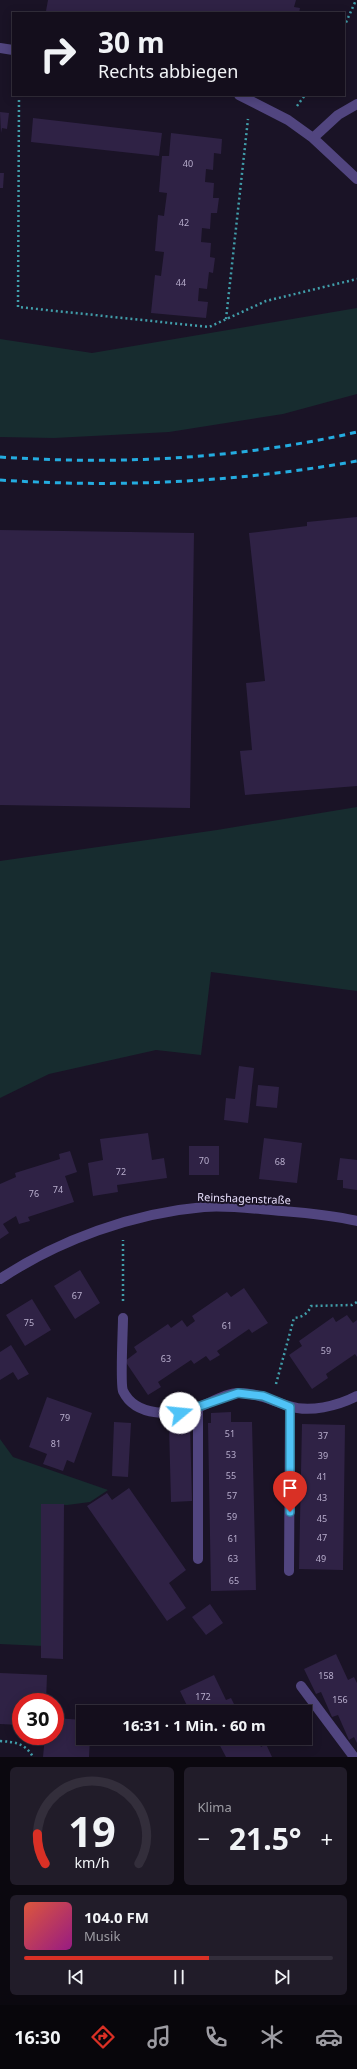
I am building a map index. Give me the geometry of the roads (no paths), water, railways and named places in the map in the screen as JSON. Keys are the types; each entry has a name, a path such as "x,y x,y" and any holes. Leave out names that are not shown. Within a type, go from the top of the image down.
{"street":[{"path":"0,48 12,50"},
{"path":"241,96 288,120 313,138 357,179"},
{"path":"313,138 338,115 357,104"},
{"name":"Reinshagenstraße","path":"0,1279 76,1239 124,1222 166,1211 205,1207 248,1208 334,1216 357,1221"},
{"path":"123,1318 123,1390 132,1402 146,1410 158,1413 180,1413 238,1393 263,1396 290,1407 310,1409 348,1401 357,1396"},
{"path":"289,1571 290,1407"},
{"path":"198,1408 198,1559"},
{"path":"301,1686 354,1757"}],"railway":[{"path":"0,457 90,460 179,458 269,448 357,432"},
{"path":"0,480 89,483 179,481 268,474 357,461"}]}
